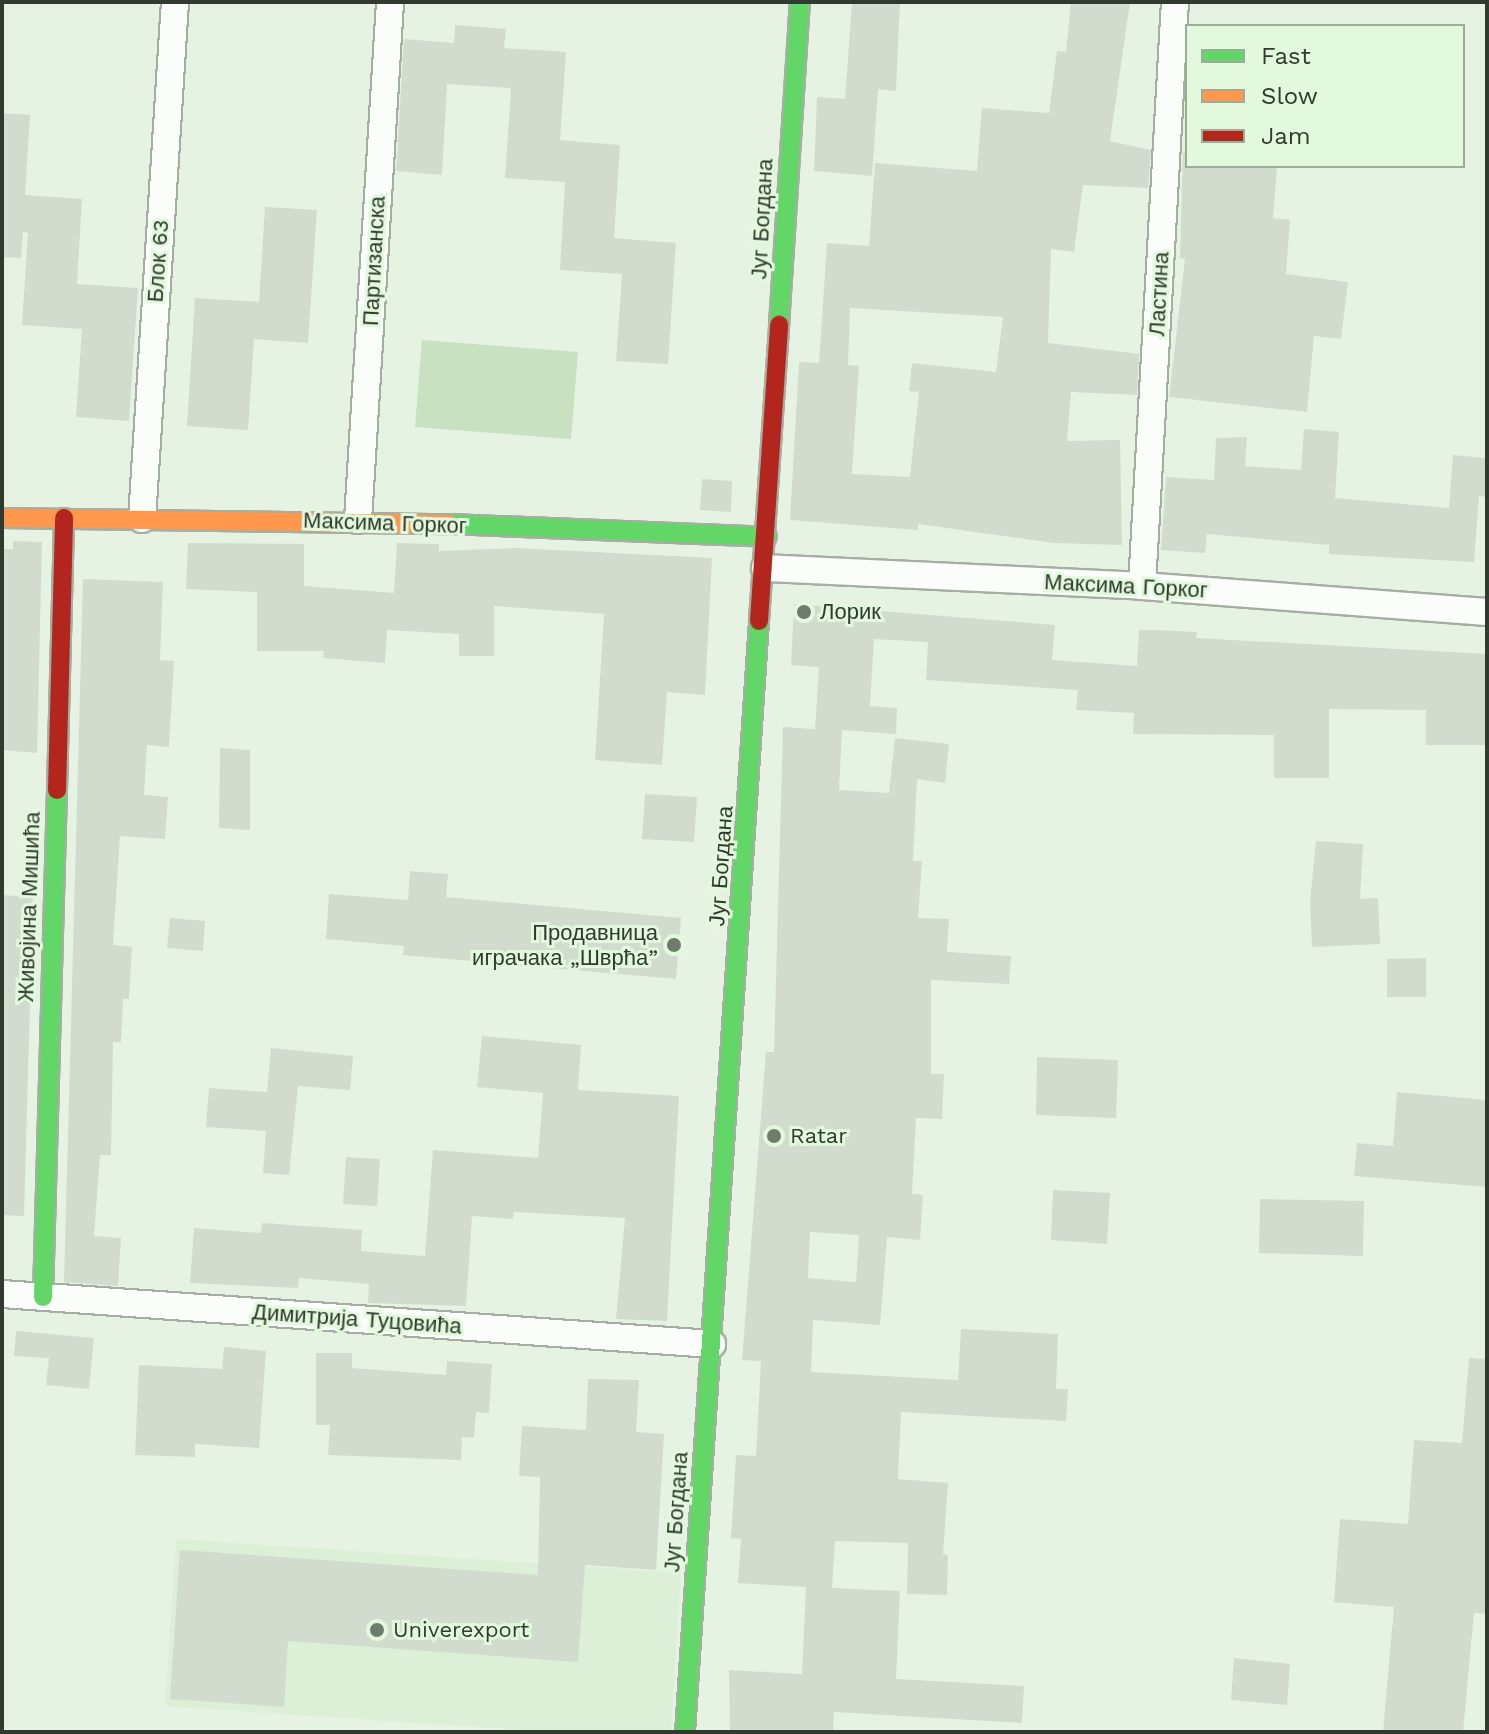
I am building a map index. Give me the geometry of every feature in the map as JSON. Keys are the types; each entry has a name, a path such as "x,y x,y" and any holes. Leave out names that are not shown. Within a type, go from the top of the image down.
{"street":[{"name":"Блок 63","path":"142,519 175,2"},
{"name":"Партизанска","path":"358,520 390,2"},
{"name":"Југ Богдана","path":"685,1732 765,568 800,2"},
{"name":"Ластина","path":"1142,586 1175,2"},
{"name":"Максима Горког","path":"2,518 358,520 767,537"},
{"name":"Живојина Мишића","path":"43,1297 64,518"},
{"name":"Максима Горког","path":"765,568 1142,586 1487,612"},
{"name":"Димитрија Туцовића","path":"2,1294 712,1344"}],"shaded area":[{"path":"422,340 578,352 571,439 415,427"},
{"path":"176,1539 681,1573 671,1732 550,1732 165,1706"}],"building":[{"path":"852,2 900,2 896,91 878,89 872,176 814,171 817,97 845,99"},
{"path":"1071,2 1130,2 1110,141 1151,150 1148,188 1083,185 1074,252 1051,249 1048,343 1139,354 1137,395 1071,392 1067,441 1120,440 1122,545 1054,543 918,524 918,530 790,520 799,362 819,363 827,243 869,246 875,163 977,171 982,108 1049,113 1057,51 1066,52","holes":["850,308 1003,317 996,372 912,363 909,391 919,392 910,477 852,474 859,366 848,365"]},
{"path":"455,25 506,29 504,48 566,52 560,140 620,145 614,238 676,243 668,364 616,361 622,274 560,270 565,182 505,178 511,88 447,84 442,175 396,171 404,39 454,43"},
{"path":"2,113 30,115 25,195 82,199 77,284 138,288 129,421 76,417 82,329 22,325 28,233 23,232 21,258 2,257"},
{"path":"1183,152 1185,168 1277,168 1273,218 1290,220 1286,274 1348,282 1341,339 1314,336 1307,412 1169,397 1185,259 1180,258"},
{"path":"265,207 317,210 308,343 254,339 248,430 187,426 195,298 259,302"},
{"path":"1304,429 1339,432 1335,498 1449,508 1453,455 1487,458 1487,497 1479,496 1474,562 1329,554 1329,545 1207,534 1205,553 1161,550 1166,477 1214,480 1216,438 1247,437 1245,466 1301,470"},
{"path":"702,479 732,481 731,512 700,510"},
{"path":"13,541 42,542 37,753 2,750 2,549 13,549"},
{"path":"188,543 304,544 304,586 394,593 397,543 439,544 439,551 516,548 712,558 705,695 667,692 662,765 595,760 604,614 494,606 494,656 459,656 459,634 387,630 385,663 323,658 324,651 257,651 257,592 186,589"},
{"path":"83,579 163,582 160,660 174,661 169,747 147,745 144,795 168,797 165,839 120,836 113,945 132,947 129,999 123,999 121,1042 113,1042 111,1155 100,1155 94,1236 121,1238 118,1286 64,1282"},
{"path":"794,604 1055,625 1052,660 1137,666 1139,630 1197,632 1196,638 1487,654 1487,745 1426,745 1426,710 1329,709 1329,778 1274,778 1274,735 1133,734 1134,713 1076,710 1078,690 926,680 928,642 874,639 870,706 897,708 896,734 842,730 839,790 889,793 895,738 949,744 945,783 917,779 913,861 922,861 918,918 949,919 947,952 1011,956 1009,984 931,980 931,1074 944,1074 942,1119 916,1118 912,1194 923,1195 920,1240 887,1237 880,1325 813,1320 811,1372 958,1380 961,1329 1058,1334 1056,1389 1068,1389 1066,1421 901,1412 898,1479 948,1483 943,1554 948,1555 947,1595 907,1594 908,1543 835,1541 832,1588 900,1591 896,1679 1024,1686 1022,1723 834,1712 833,1732 730,1732 729,1670 802,1674 806,1587 738,1583 741,1539 731,1538 736,1455 756,1456 761,1361 742,1360 766,1052 774,1052 783,727 815,729 819,667 791,665","holes":["810,1232 859,1235 856,1282 808,1278"]},
{"path":"220,748 250,750 250,830 219,828"},
{"path":"645,794 697,797 694,842 642,839"},
{"path":"1316,841 1363,844 1360,899 1378,898 1380,944 1312,947 1310,901"},
{"path":"410,871 448,874 446,897 681,918 676,979 403,955 404,946 326,939 329,894 408,900"},
{"path":"2,895 33,897 24,1216 2,1215"},
{"path":"170,918 205,921 203,951 167,948"},
{"path":"1426,958 1426,997 1387,997 1387,959"},
{"path":"482,1036 581,1045 578,1090 679,1096 667,1321 616,1319 625,1218 514,1212 513,1219 472,1216 466,1306 368,1303 369,1284 299,1278 298,1288 190,1283 194,1228 261,1233 262,1223 362,1230 361,1251 425,1256 433,1150 538,1158 543,1093 477,1087"},
{"path":"271,1048 353,1056 350,1090 298,1086 289,1175 263,1173 266,1131 206,1127 209,1088 267,1092"},
{"path":"1037,1057 1118,1060 1116,1118 1036,1115"},
{"path":"1397,1092 1487,1100 1487,1187 1354,1176 1357,1143 1393,1146"},
{"path":"346,1157 380,1159 377,1206 343,1204"},
{"path":"1053,1190 1110,1193 1107,1244 1051,1240"},
{"path":"1260,1199 1364,1201 1363,1256 1259,1253"},
{"path":"16,1331 94,1338 89,1389 46,1385 49,1358 14,1356"},
{"path":"224,1347 266,1351 259,1448 195,1444 195,1457 135,1455 139,1365 222,1369"},
{"path":"316,1353 352,1353 352,1368 446,1375 447,1361 492,1364 489,1413 476,1412 474,1438 462,1437 461,1460 328,1455 330,1425 316,1425"},
{"path":"1469,1358 1487,1359 1487,1614 1474,1613 1463,1732 1383,1732 1394,1607 1334,1602 1340,1519 1408,1524 1414,1440 1462,1443"},
{"name":"Univerexport","path":"588,1379 639,1380 636,1432 664,1434 656,1570 585,1565 578,1662 288,1641 284,1707 170,1699 180,1550 538,1575 540,1477 519,1476 522,1426 586,1430"},
{"path":"1234,1658 1290,1664 1287,1705 1231,1700"}],"traffic: fast":[{"path":"779,325 800,2"},
{"path":"449,524 767,537"},
{"path":"685,1732 759,621"},
{"path":"43,1297 57,790"}],"traffic: slow":[{"path":"2,518 449,524"}],"traffic: jam":[{"path":"759,621 779,325"},
{"path":"57,790 64,518"}],"place":[{"name":"Лорик","path":"804,612"},
{"name":"Продавница играчака „Шврћа”","path":"674,945"},
{"name":"Ratar","path":"774,1136"},
{"name":"Univerexport","path":"377,1630"}]}
